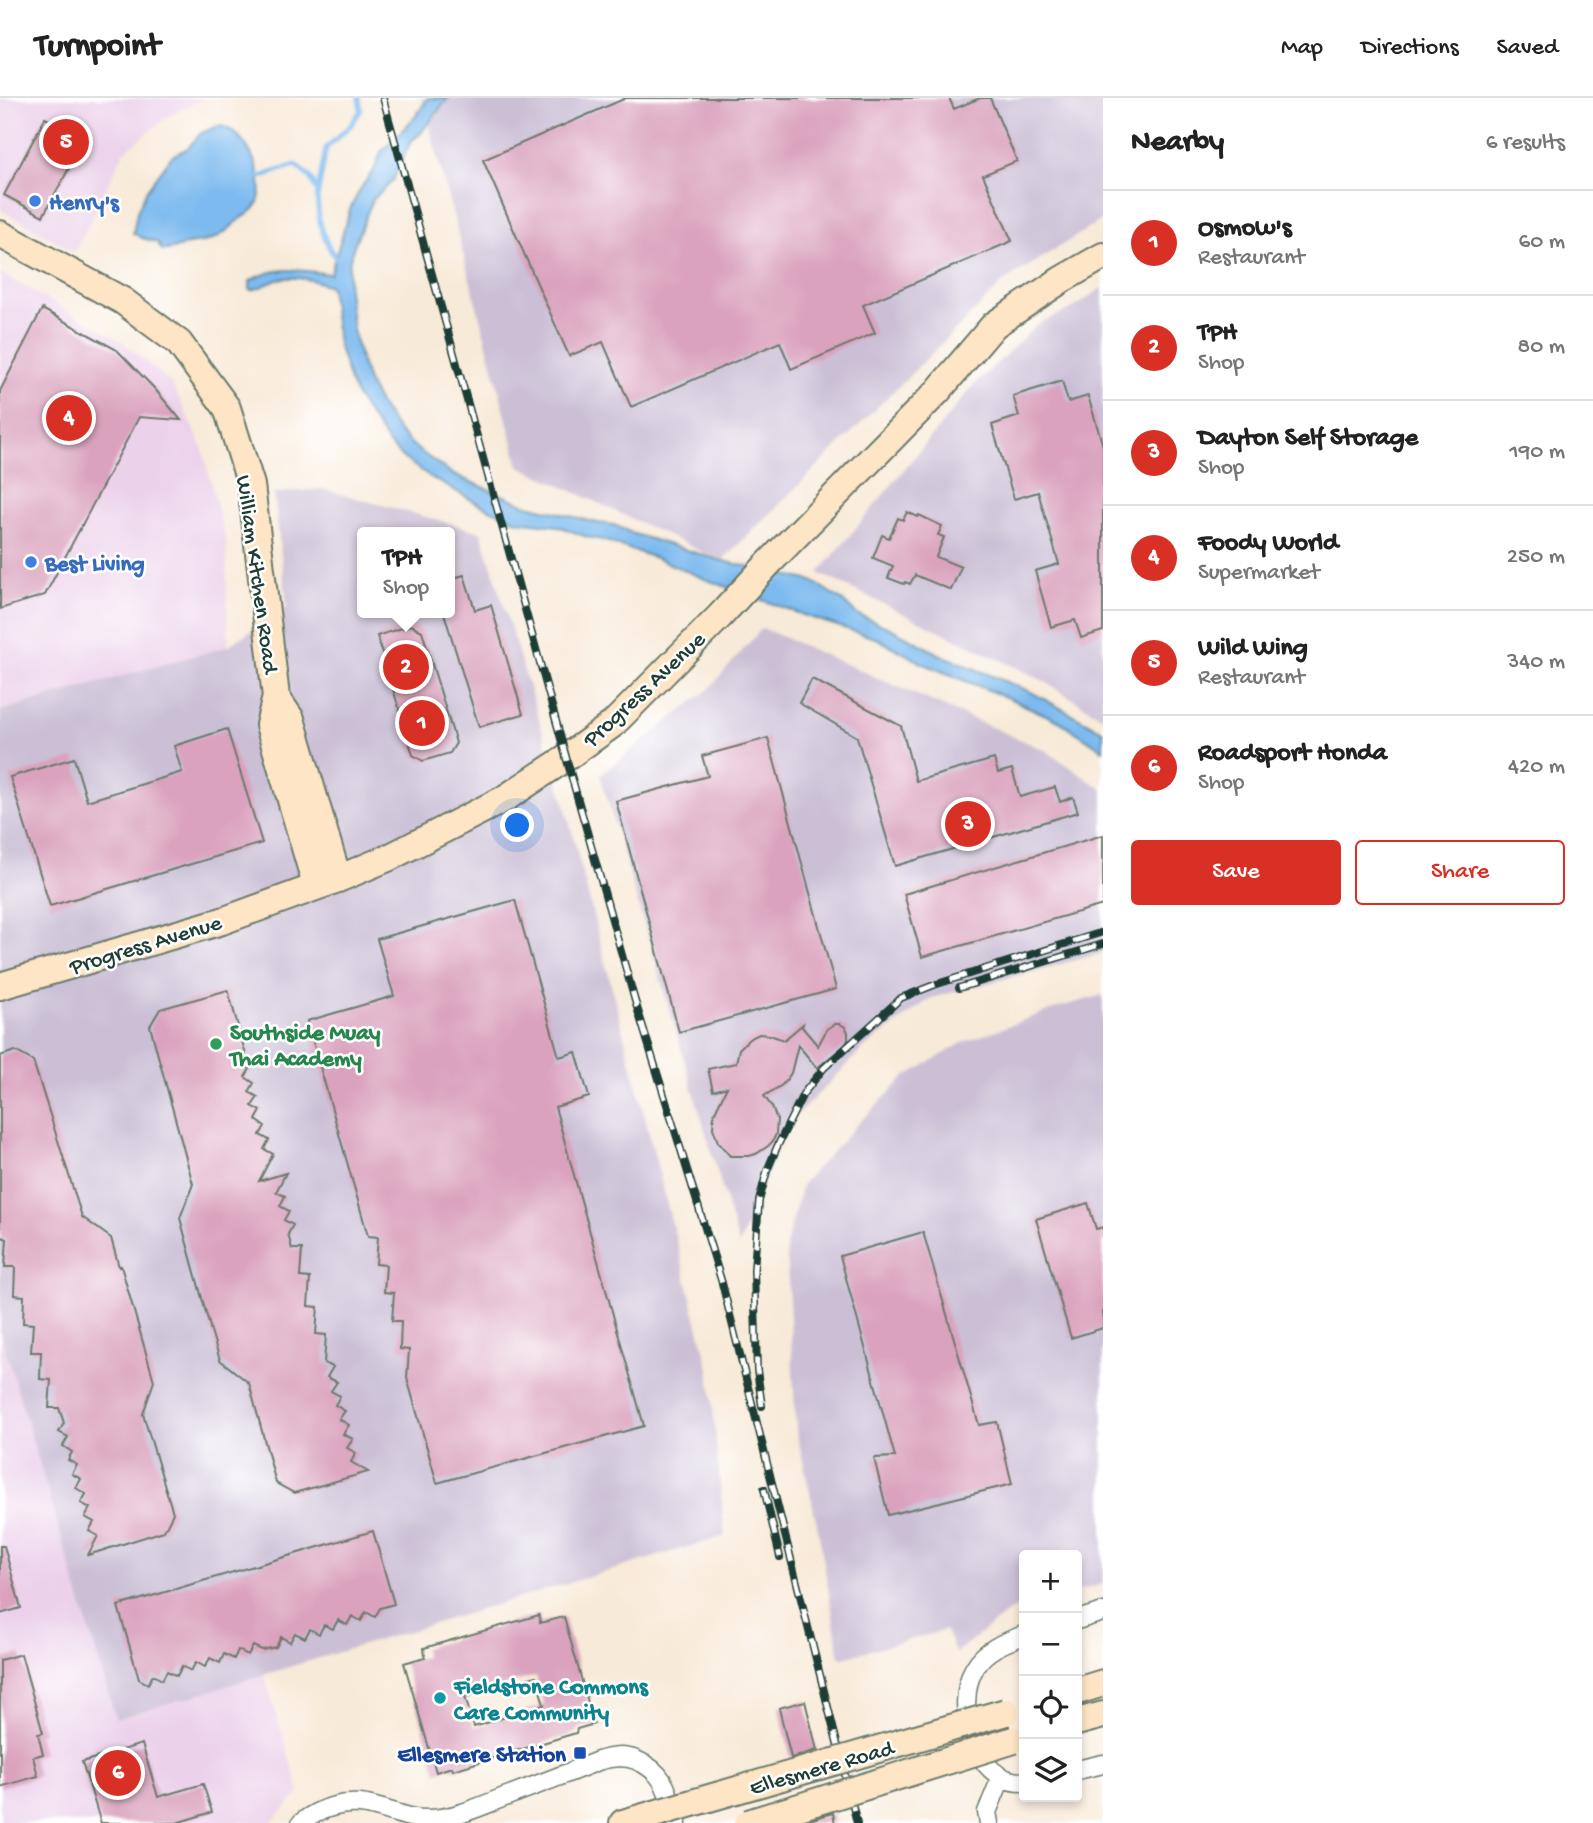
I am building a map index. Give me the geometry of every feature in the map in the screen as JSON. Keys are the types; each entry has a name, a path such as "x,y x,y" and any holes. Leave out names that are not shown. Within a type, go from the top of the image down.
{"main road":[{"name":"William Kitchen Road","path":"0,234 123,301 179,343 227,408 251,485 276,697 291,719 327,882"},
{"name":"Progress Avenue","path":"0,986 222,921 390,857 504,799 560,762 613,724 937,392 993,325 1103,256"},
{"path":"1082,1689 1103,1683"},
{"name":"Ellesmere Road","path":"623,1823 669,1818 1015,1709"},
{"path":"1082,1720 1103,1714"},
{"name":"Ellesmere Road","path":"748,1823 1019,1738"}],"street":[{"path":"1082,1618 1103,1612"},
{"path":"1019,1638 986,1654 974,1668 967,1687 967,1715 975,1746 983,1761 1001,1778 1019,1782"},
{"path":"301,1823 319,1811 350,1804 366,1805 416,1818 444,1817 476,1808 598,1761 619,1756 630,1757 647,1765 660,1776 666,1789 669,1818"},
{"path":"1082,1769 1103,1764"},
{"path":"989,1823 987,1812 1001,1778"}],"shaded area":[{"path":"0,98 204,98 166,118 124,152 75,252 0,209"},
{"path":"422,98 1103,98 1103,219 1005,281 722,561 519,466"},
{"path":"0,273 123,342 172,384 202,447 226,541 228,646 0,711"},
{"path":"1103,287 1103,717 1040,679 819,573 973,386 1038,324 1075,307"},
{"path":"323,489 481,532 563,797 709,1368 725,1536 116,1719 0,1332 0,711 228,646 287,607 274,493"},
{"path":"762,628 1047,751 1103,790 1103,953 931,998 864,1048 787,1125 739,1245 600,775 710,688"},
{"path":"1103,995 1103,1584 1082,1590 1082,1550 1019,1550 1019,1607 1013,1609 955,1653 946,1630 840,1658 818,1529 796,1429 786,1245 802,1184 905,1077 962,1043 1056,1008"},
{"path":"0,1332 117,1719 264,1674 300,1793 271,1823 0,1823"}],"water":[{"path":"428,98 448,98 420,134 411,141 392,182 373,199 349,263 348,290 360,358 379,403 400,433 418,450 454,475 524,504 614,525 634,534 719,560 812,581 843,601 856,614 892,629 939,654 1031,692 1103,731 1103,750 1059,721 924,664 878,639 806,616 603,540 558,526 517,521 432,478 403,458 389,444 358,399 350,382 338,344 330,286 311,280 290,278 250,290 250,281 279,271 299,270 330,274 351,207 375,168 381,152 416,116"},
{"path":"218,126 228,128 236,134 251,154 260,178 261,190 255,208 218,237 169,250 162,250 157,242 133,233 137,212 146,191 172,156 188,148 201,133"}],"building":[{"path":"626,98 949,98 954,109 980,98 990,98 1017,161 983,175 1012,241 863,305 875,333 791,369 780,342 631,407 603,342 569,356 483,160"},
{"path":"45,118 85,139 43,216 4,195"},
{"path":"42,309 117,350 181,420 139,417 45,595 0,609 0,391"},
{"path":"1062,381 1068,402 1088,396 1103,446 1103,631 1081,638 1075,620 1051,627 1035,571 1059,564 1038,492 1014,499 992,425 1019,416 1013,396"},
{"path":"907,512 942,526 938,535 944,537 936,557 961,567 951,590 915,575 910,584 888,578 893,566 873,558 882,535 889,538 898,518 903,520"},
{"path":"464,575 475,610 491,605 523,714 479,727 446,618 455,618 455,578"},
{"path":"411,625 422,631 456,743 450,753 423,761 413,755 377,636"},
{"path":"812,679 901,726 916,781 994,759 998,773 1012,769 1020,797 1055,787 1060,802 1073,797 1078,812 895,866 857,737 799,703"},
{"path":"227,729 262,843 50,906 10,777 74,758 87,801 182,772 174,746"},
{"path":"768,738 836,989 679,1032 616,801 708,776 702,756"},
{"path":"1103,835 1103,905 922,957 904,894"},
{"path":"515,900 559,1057 576,1052 589,1097 555,1107 644,1426 437,1483 407,1378 409,1350 400,1349 401,1321 392,1321 394,1293 384,1292 386,1265 376,1264 378,1237 368,1236 307,1021 394,996 377,939"},
{"path":"228,990 246,1055 241,1064 250,1069 245,1077 254,1083 249,1092 258,1097 252,1106 261,1111 256,1120 265,1126 260,1135 269,1140 264,1149 273,1154 259,1181 286,1173 276,1192 285,1196 280,1206 289,1211 284,1220 293,1225 288,1234 292,1249 302,1249 300,1277 310,1278 308,1306 318,1307 316,1334 326,1335 324,1363 333,1367 327,1377 337,1382 331,1391 340,1396 335,1405 345,1411 339,1419 349,1425 343,1434 353,1439 347,1448 356,1453 351,1462 368,1472 294,1493 276,1483 249,1383 220,1360 211,1331 180,1218 193,1184 150,1026 160,1009"},
{"path":"803,1024 802,1027 818,1046 827,1029 835,1024 845,1027 848,1040 817,1068 798,1045 787,1079 764,1096 777,1120 773,1141 756,1154 730,1156 718,1142 713,1128 714,1114 727,1087 713,1091 708,1069 736,1063 739,1049 759,1034 784,1040"},
{"path":"15,1051 33,1061 82,1217 111,1238 154,1381 143,1414 173,1513 164,1531 88,1555 98,1536 89,1531 94,1522 85,1517 90,1508 81,1503 86,1494 76,1488 81,1479 72,1474 77,1465 68,1460 72,1452 63,1446 68,1437 59,1432 64,1423 59,1408 49,1408 51,1380 40,1379 41,1352 31,1352 33,1324 23,1323 24,1296 14,1295 15,1267 5,1267 7,1239 0,1236 0,1056"},
{"path":"1088,1203 1096,1229 1103,1227 1103,1328 1071,1338 1036,1219"},
{"path":"923,1232 979,1425 997,1422 1012,1484 888,1515 874,1458 895,1457 840,1256"},
{"path":"373,1531 394,1604 380,1608 375,1617 366,1612 361,1621 352,1616 347,1625 338,1620 333,1629 324,1625 319,1634 310,1629 305,1638 295,1633 290,1642 281,1637 276,1647 262,1650 253,1646 248,1655 238,1650 234,1659 224,1654 220,1663 210,1658 205,1667 196,1662 191,1671 182,1666 177,1676 167,1671 162,1680 153,1675 148,1684 139,1679 118,1606"},
{"path":"0,1546 4,1546 21,1608 0,1614"},
{"name":"Fieldstone Commons Care Community","path":"539,1615 540,1623 564,1617 594,1724 577,1729 576,1733 453,1770 452,1767 436,1772 404,1663 425,1657 424,1648","holes":["536,1676 544,1705 474,1727 465,1697"]},
{"path":"21,1654 43,1733 38,1734 43,1754 33,1757 38,1776 0,1787 0,1660"},
{"path":"805,1701 817,1750 791,1758 779,1708"},
{"path":"142,1744 158,1797 203,1784 212,1812 176,1823 101,1823 82,1762"},
{"path":"833,1813 835,1823 806,1821"}],"waterway":[{"path":"336,259 323,234 317,198 326,148 351,125 361,110 359,98"},
{"path":"260,177 295,165 310,177 318,193"}],"railway":[{"path":"383,98 635,1001 722,1283 857,1823"},
{"path":"762,1406 757,1370 754,1270 759,1201 767,1171 803,1094 824,1068 901,998 934,985 1103,932"},
{"path":"959,988 1103,944"},
{"path":"764,1489 780,1557"}],"place":[{"name":"Wild Wing","path":"66,142"},
{"name":"Henry's","path":"35,201"},
{"name":"Foody World","path":"69,418"},
{"name":"Best Living","path":"31,562"},
{"name":"TPH","path":"406,667"},
{"name":"Osmow's","path":"422,723"},
{"name":"Dayton Self Storage","path":"968,824"},
{"name":"Southside Muay Thai Academy","path":"216,1044"},
{"name":"Fieldstone Commons Care Community","path":"440,1698"},
{"name":"Ellesmere Station","path":"580,1753"},
{"name":"Roadsport Honda","path":"118,1773"}]}
